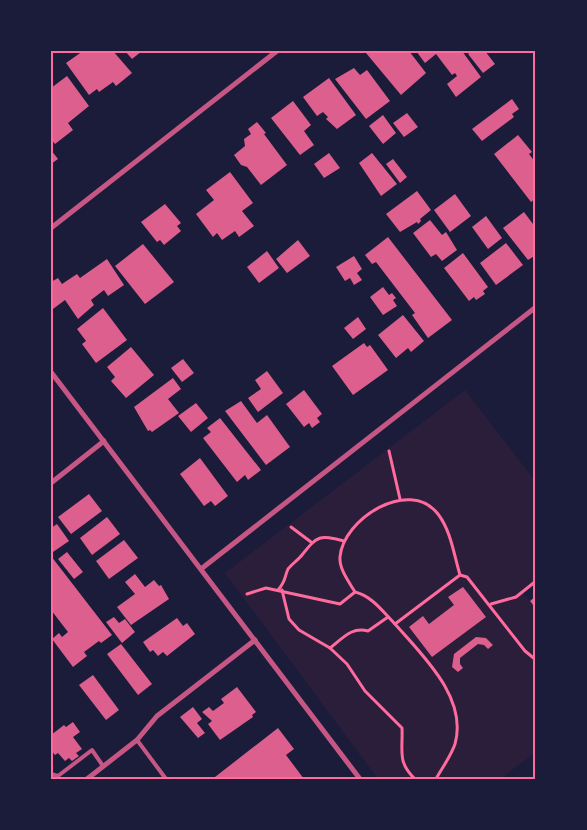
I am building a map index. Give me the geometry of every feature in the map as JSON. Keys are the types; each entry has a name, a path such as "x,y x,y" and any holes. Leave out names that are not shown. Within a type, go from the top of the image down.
{"street":[{"path":"51,228 277,51"},
{"path":"201,569 536,307"},
{"path":"51,372 360,779"},
{"path":"51,482 104,441"},
{"path":"87,779 136,740 157,716 255,640"}],"lane":[{"path":"136,740 166,779"},
{"path":"51,774 58,776 92,750 103,766"}],"path":[{"path":"389,451 400,499"},
{"path":"436,779 454,746 458,731 452,697 396,624 364,594 355,592 344,574 340,559 344,541 358,523 381,506 400,499 419,502 437,512 445,526 460,575"},
{"path":"291,528 311,542"},
{"path":"280,590 286,581 288,570 301,557 311,542 325,536 344,541"},
{"path":"460,575 467,577 491,604 525,651 536,660"},
{"path":"396,624 460,575"},
{"path":"491,604 516,597 536,581"},
{"path":"247,594 266,588 340,604 355,592"},
{"path":"280,590 289,619 299,630 330,648 346,664 365,690 402,728 402,761 406,770 415,779"},
{"path":"330,648 354,630 359,628 368,631 388,617"}],"shaded area":[{"path":"465,390 536,482 536,579 521,590 536,610 536,752 500,779 378,779 225,573"}],"building":[{"path":"83,51 113,51 132,73 116,86 113,82 99,92 97,89 89,95 66,63"},
{"path":"125,51 142,51 132,59"},
{"path":"369,51 409,51 426,73 401,95 366,53"},
{"path":"416,51 462,51 481,77 456,97 447,84 457,76 455,73 452,75 436,54 425,63"},
{"path":"471,51 485,51 495,64 483,73 468,54"},
{"path":"354,68 360,75 367,70 390,101 366,119 335,79"},
{"path":"67,76 89,106 68,123 73,130 55,144 51,139 51,88"},
{"path":"329,78 356,115 337,129 326,119 328,117 323,112 317,116 303,97"},
{"path":"512,99 519,109 512,114 514,117 482,141 472,129"},
{"path":"293,101 311,125 304,131 314,145 300,155 271,118"},
{"path":"407,113 418,127 404,137 393,123"},
{"path":"383,115 396,133 383,144 369,126"},
{"path":"257,122 287,165 261,185 247,167 241,165 234,155 245,146 244,139 251,134 248,129"},
{"path":"518,135 532,152 529,154 536,163 536,198 531,202 494,154"},
{"path":"51,150 58,159 51,164"},
{"path":"329,153 340,168 324,178 314,164"},
{"path":"372,153 397,184 381,196 359,163"},
{"path":"393,159 407,177 400,183 386,164"},
{"path":"230,172 253,203 242,211 254,226 239,237 235,231 222,240 217,233 213,237 196,214 214,200 206,190"},
{"path":"417,191 431,210 420,219 421,221 418,224 417,222 400,232 386,214"},
{"path":"455,194 471,216 450,232 434,210"},
{"path":"165,204 181,223 177,226 181,231 164,245 160,240 157,242 141,222"},
{"path":"524,212 536,228 536,255 528,260 503,228"},
{"path":"486,216 502,238 488,249 472,227"},
{"path":"430,220 442,235 446,232 457,250 442,261 436,254 431,257 413,233"},
{"path":"388,237 452,320 428,338 412,315 415,313 376,262 372,264 365,255"},
{"path":"298,240 310,256 287,273 276,259"},
{"path":"506,243 523,265 496,285 480,263"},
{"path":"143,244 174,282 145,304 115,266"},
{"path":"267,251 279,268 259,283 247,267"},
{"path":"463,253 488,287 483,291 485,294 476,300 474,297 469,301 444,268"},
{"path":"354,256 362,269 357,273 362,280 354,285 350,278 345,281 336,267"},
{"path":"107,259 124,285 108,296 104,290 91,300 94,305 78,319 65,300 53,309 51,282 58,278 62,284 77,274 80,278"},
{"path":"383,287 389,295 392,293 396,298 393,300 397,306 383,315 370,297"},
{"path":"103,308 127,340 96,363 82,344 86,341 77,329"},
{"path":"403,315 424,341 411,352 408,348 396,358 378,335"},
{"path":"358,317 366,329 353,339 344,328"},
{"path":"364,343 367,347 370,345 388,370 353,395 332,366"},
{"path":"131,347 154,375 126,398 111,381 115,377 107,367"},
{"path":"183,359 194,373 182,382 171,368"},
{"path":"267,371 283,393 258,412 248,398 261,389 255,380"},
{"path":"173,378 181,389 168,399 179,413 152,432 148,431 134,407"},
{"path":"304,390 322,414 317,418 320,422 312,428 309,423 304,427 286,404"},
{"path":"241,401 257,423 267,415 290,447 266,465 225,411"},
{"path":"196,403 208,418 191,432 178,416"},
{"path":"220,418 261,470 248,480 245,475 237,482 203,438 211,432 207,428"},
{"path":"200,458 228,496 215,506 211,501 204,506 180,474"},
{"path":"89,494 102,511 71,534 58,517"},
{"path":"107,517 120,534 92,555 80,538"},
{"path":"57,524 69,541 53,552 51,528"},
{"path":"124,540 138,558 109,579 96,561"},
{"path":"67,552 83,572 74,579 58,559"},
{"path":"51,556 112,635 101,643 99,641 84,652 87,656 73,667 52,639 59,633 62,637 68,632 51,610"},
{"path":"135,574 145,587 154,580 159,586 161,585 169,599 131,625 117,607 135,594 125,582"},
{"path":"463,587 486,617 432,657 409,627 423,616 429,624 454,605 448,597"},
{"path":"536,596 536,609 530,601"},
{"path":"114,617 119,623 125,619 135,632 122,643 106,622"},
{"path":"177,618 183,626 187,623 195,634 167,656 163,652 158,656 153,650 150,652 143,642"},
{"path":"476,637 486,638 493,645 488,649 484,645 478,644 460,658 460,664 463,668 458,672 452,667 454,654"},
{"path":"121,644 152,684 138,695 107,654"},
{"path":"93,675 119,710 106,720 79,685"},
{"path":"237,687 256,712 252,715 253,717 220,740 208,724 212,721 202,712 209,707 213,711 224,703 221,699"},
{"path":"193,707 202,719 197,723 205,733 198,738 180,717"},
{"path":"73,722 80,732 73,737 82,749 76,753 79,756 72,761 69,758 65,761 58,753 55,755 51,750 51,735 64,725 66,727"},
{"path":"278,728 294,749 286,755 304,779 216,779 215,777"}]}
